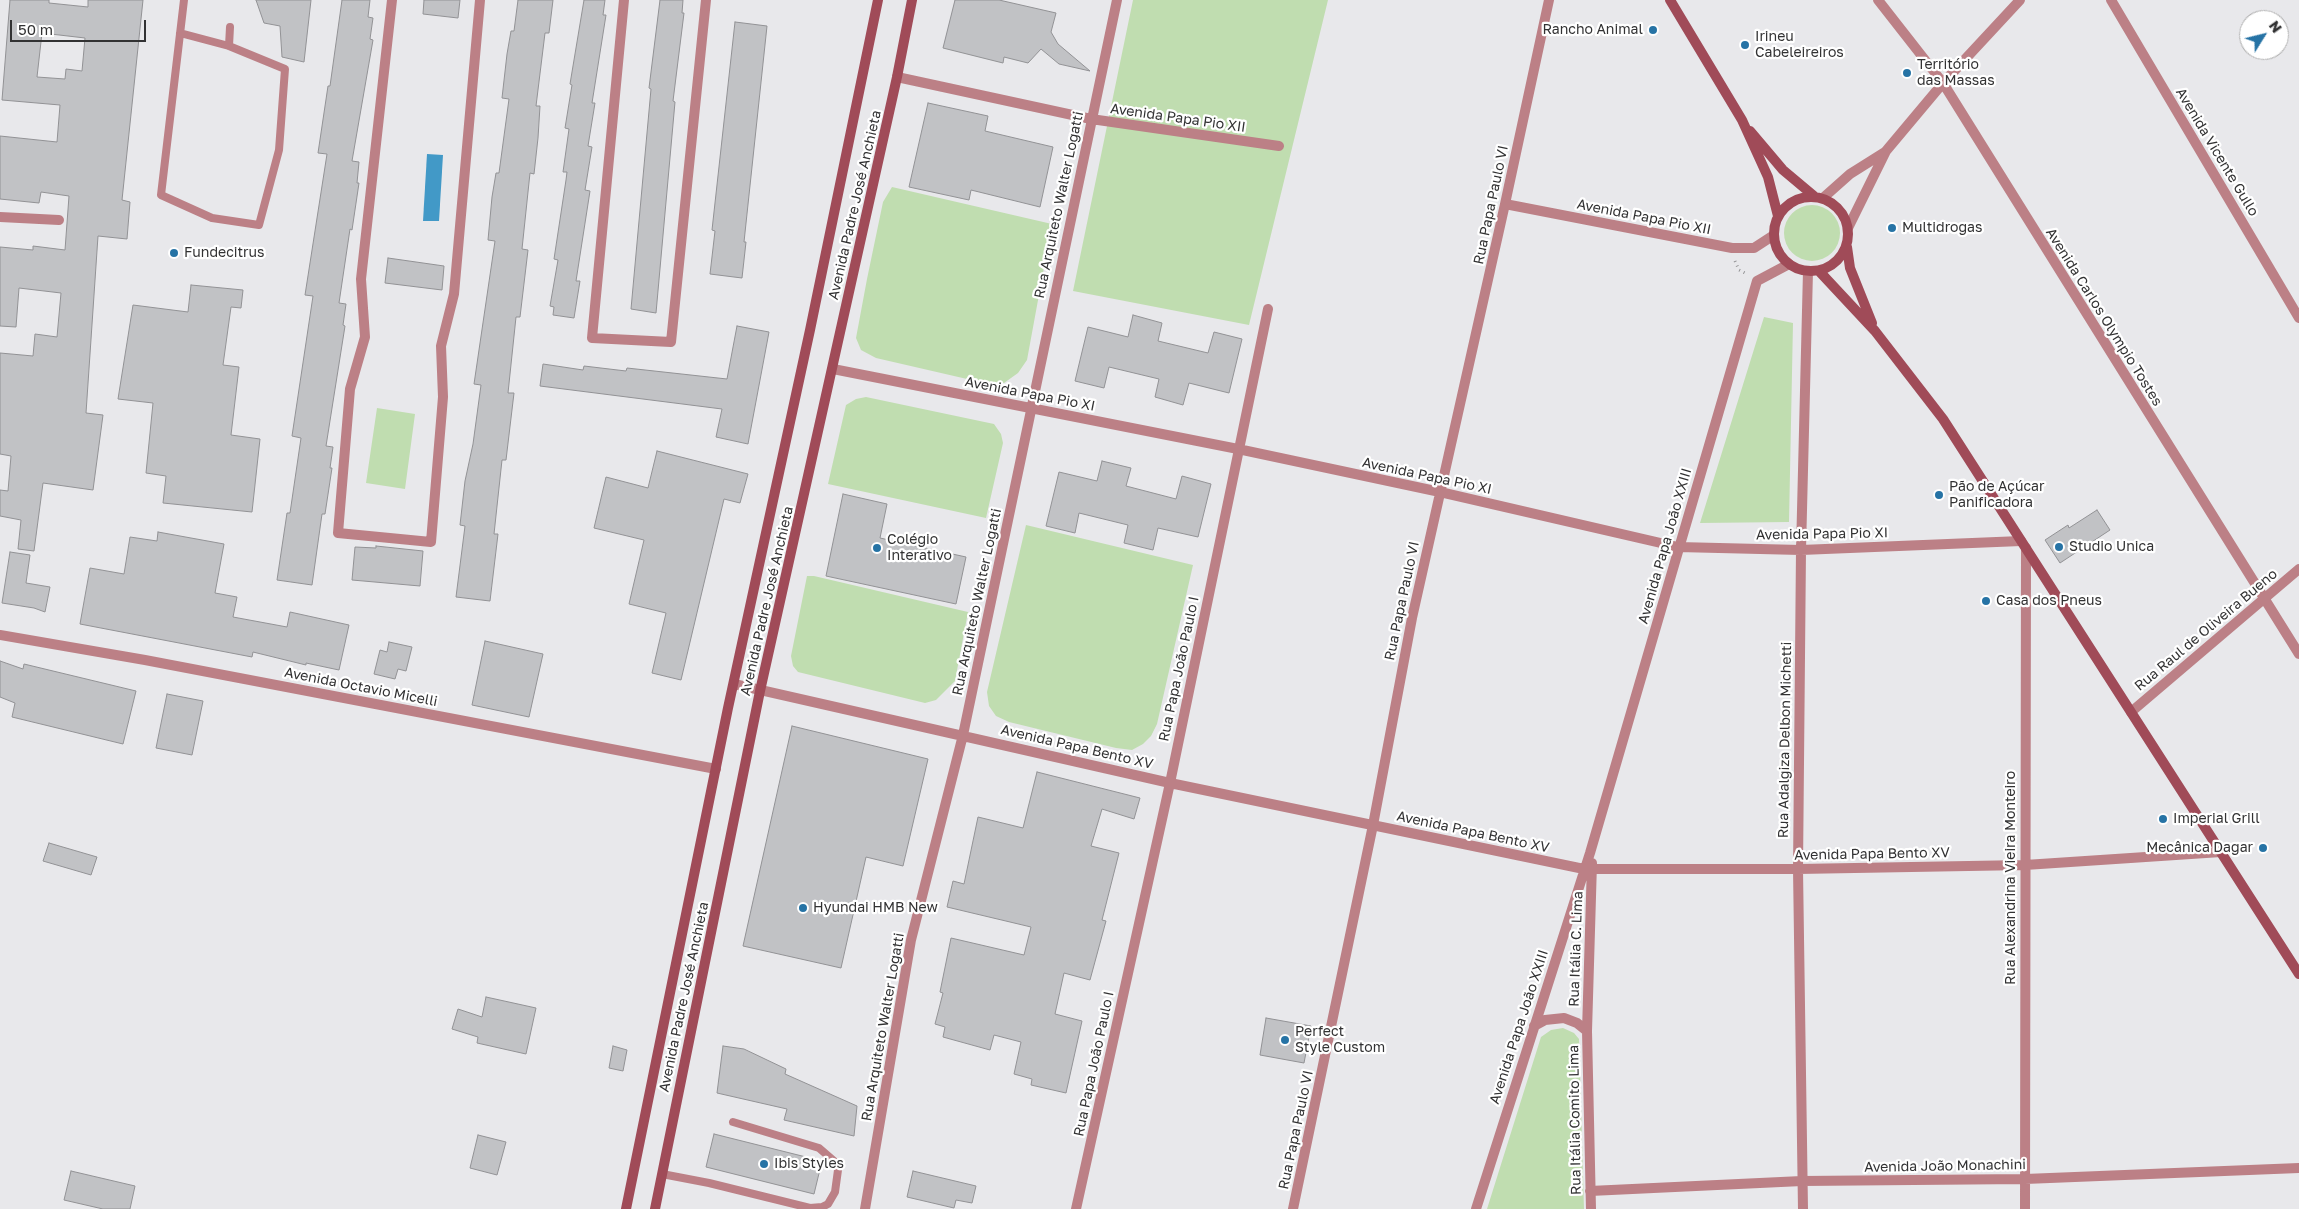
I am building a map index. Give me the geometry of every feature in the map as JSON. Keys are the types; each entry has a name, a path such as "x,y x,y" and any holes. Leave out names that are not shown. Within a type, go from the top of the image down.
{"main road":[{"name":"Avenida Padre José Anchieta","path":"626,1209 716,768 878,0"},
{"name":"Avenida Padre José Anchieta","path":"655,1209 760,691 833,368 912,0"},
{"path":"1670,0 1742,120 1768,177 1778,216 1774,235 1776,246 1781,256 1789,264 1814,271 1875,331 1942,419 2299,974"},
{"path":"1742,120 1784,170 1818,197 1840,210 1848,228 1847,246 1850,268 1875,331"},
{"path":"1778,216 1793,201 1818,197"},
{"path":"1814,271 1831,266 1840,258 1847,246"}],"street":[{"path":"392,0 361,279 365,337 350,390 338,533 431,542 443,397 442,346 454,294 480,0"},
{"path":"624,0 592,338 670,342 706,0"},
{"name":"Rua Arquiteto Walter Logatti","path":"865,1209 911,940 963,735 1117,0"},
{"name":"Rua Papa Paulo VI","path":"1293,1209 1372,825 1412,618 1506,204 1549,0"},
{"name":"Avenida Carlos Olympio Tostes","path":"1878,0 1943,83 2299,654"},
{"path":"1848,228 1886,151 1943,83 2020,0"},
{"name":"Avenida Vicente Gullo","path":"2111,0 2299,318"},
{"name":"Avenida Papa Pio XII","path":"897,77 1091,120 1279,146"},
{"path":"1818,197 1886,151"},
{"name":"Avenida Papa Pio XII","path":"1506,204 1732,248 1754,248 1774,235"},
{"path":"0,218 59,220"},
{"name":"Avenida Papa João XXIII","path":"1476,1209 1534,1026 1588,869 1590,853 1678,547 1758,281 1789,264"},
{"name":"Rua Adalgiza Delbon Michetti","path":"1803,1209 1798,869 1801,550 1814,271"},
{"name":"Rua Papa João Paulo I","path":"1076,1209 1170,783 1268,309"},
{"name":"Avenida Papa Pio XI","path":"833,368 1238,449 1440,492 1678,547 1801,550 2024,544"},
{"name":"Rua Alexandrina Vieira Monteiro","path":"2024,544 2025,1209"},
{"name":"Rua Raul de Oliveira Bueno","path":"2131,712 2299,569"},
{"name":"Avenida Octavio Micelli","path":"0,635 146,660 716,768"},
{"name":"Avenida Papa Bento XV","path":"734,684 1170,783 1588,869 1798,869 2025,865 2221,852"},
{"name":"Rua Itália C. Lima","path":"1587,1031 1588,869"},
{"path":"1534,1026 1545,1020 1564,1018 1577,1023 1587,1031"},
{"name":"Rua Itália Comito Lima","path":"1587,1031 1591,1209"},
{"name":"Avenida João Monachini","path":"1590,1191 1802,1181 2025,1179 2299,1168"}],"lane":[{"path":"180,33 229,46 285,70 279,150 259,225 212,218 161,195 180,33 184,0"},
{"path":"229,46 230,27"},
{"path":"662,1174 709,1183 810,1208 822,1208 828,1204 835,1192 838,1170 834,1161 819,1148 733,1122"}],"green space":[{"path":"1133,0 1328,0 1249,325 1073,291"},
{"path":"892,187 1052,224 1027,360 1018,373 1004,383 980,382 876,358 861,350 856,338 867,279 883,202"},
{"path":"1812,205 1832,213 1840,233 1832,253 1812,261 1792,253 1784,233 1792,213"},
{"path":"1764,317 1793,323 1789,522 1700,523"},
{"path":"866,397 994,424 1001,434 1003,443 986,518 828,484 846,405 856,399"},
{"path":"377,408 415,414 405,489 366,483"},
{"path":"1026,525 1193,565 1157,724 1151,736 1143,744 1132,750 1116,748 1009,722 996,716 989,706 987,692"},
{"path":"807,576 814,576 968,612 955,681 936,700 925,703 798,672 793,666 791,656"},
{"path":"1563,1028 1574,1033 1579,1039 1584,1209 1487,1209 1541,1037 1551,1030"}],"water":[{"path":"427,154 443,155 439,221 423,221"}],"building":[{"path":"10,0 49,0 49,3 88,7 88,0 143,0 122,200 130,202 127,239 98,236 86,413 103,415 93,490 43,483 34,551 18,549 21,520 0,516 0,490 8,491 11,456 0,454 0,353 33,356 35,334 57,337 61,293 19,288 16,327 0,326 0,247 33,250 33,246 65,250 69,196 41,192 39,203 0,199 0,136 57,142 60,105 2,100","holes":["42,33 85,38 82,71 66,69 65,79 37,77"]},
{"path":"256,0 311,0 304,62 282,57 280,26 264,23"},
{"path":"342,0 370,0 368,17 373,18 370,39 373,40 352,161 359,162 357,183 359,183 339,303 346,304 343,325 345,326 326,446 333,447 330,468 332,468 325,514 322,514 312,585 277,580 287,513 290,513 301,438 292,436 313,296 305,295 327,154 318,153"},
{"path":"424,0 460,0 458,18 423,14"},
{"path":"518,0 553,0 549,33 545,33 536,106 540,106 538,138 534,174 530,173 522,249 528,250 520,317 516,317 508,393 514,393 506,460 502,460 494,534 498,534 490,601 456,597 465,526 460,525 465,481 473,444 481,385 474,384 495,241 488,240 492,197 496,173 499,173 509,99 502,98 507,54 511,31 514,31"},
{"path":"584,0 605,0 603,15 606,15 592,103 595,103 588,146 592,147 585,190 590,191 576,281 580,281 574,318 553,315 554,307 550,306 558,260 554,259 567,172 563,172 569,129 565,128 572,85 570,84"},
{"path":"660,0 683,0 682,13 684,13 673,101 675,102 656,313 631,309 651,89 649,88"},
{"path":"955,0 999,0 1056,13 1051,32 1058,44 1090,71 1059,64 1041,49 1028,63 1004,57 1003,63 943,48"},
{"path":"735,22 767,26 744,242 746,242 742,278 710,274 715,231 712,230"},
{"path":"928,103 988,116 985,131 1053,147 1040,207 971,190 969,200 909,187"},
{"path":"388,258 444,266 442,290 385,283"},
{"path":"191,285 243,290 241,308 231,307 223,365 239,367 231,435 260,439 252,512 163,503 166,476 146,473 153,403 118,399 133,305 188,312"},
{"path":"1133,315 1162,323 1158,341 1208,353 1214,332 1242,339 1229,393 1189,383 1183,405 1155,397 1159,379 1109,367 1104,388 1075,381 1088,327 1128,337"},
{"path":"737,326 769,332 748,444 716,437 722,409 540,386 543,364 583,370 584,366 626,371 627,368 727,379"},
{"path":"657,451 748,474 740,503 724,499 681,680 652,673 666,613 629,604 644,540 594,528 606,477 648,488"},
{"path":"1102,461 1131,468 1126,486 1176,499 1182,476 1211,484 1198,537 1158,528 1153,550 1124,543 1128,525 1079,513 1075,533 1046,526 1059,472 1097,481"},
{"name":"Colégio Interativo","path":"843,494 887,504 880,538 966,557 956,604 826,576"},
{"path":"2097,510 2110,530 2060,563 2045,540 2068,525 2069,528"},
{"path":"158,532 224,544 215,593 237,597 233,617 287,627 290,612 349,625 339,670 306,663 306,665 253,652 252,657 80,624 90,568 124,574 130,537 157,541"},
{"path":"376,546 423,551 420,586 352,580 355,547 376,548"},
{"path":"10,552 30,555 26,583 50,587 45,612 34,608 2,603"},
{"path":"485,641 543,654 529,717 472,705"},
{"path":"389,642 412,647 406,671 398,669 395,679 374,674 380,650 387,652"},
{"path":"0,661 23,669 24,664 136,691 123,744 12,717 15,703 0,697"},
{"path":"167,694 203,701 192,755 156,748"},
{"path":"792,726 928,759 903,866 866,857 841,968 743,946"},
{"path":"1037,772 1140,798 1134,819 1102,809 1091,846 1119,853 1102,920 1106,921 1090,980 1064,973 1055,1014 1082,1021 1066,1093 1031,1085 1032,1079 1014,1074 1021,1042 994,1035 990,1050 943,1037 945,1027 935,1024 943,993 940,992 951,938 1024,955 1031,927 947,907 953,881 964,884 978,817 1023,828"},
{"path":"49,843 97,857 91,875 43,861"},
{"path":"486,997 536,1008 526,1054 477,1043 478,1037 452,1029 458,1009 482,1017"},
{"name":"Perfect Style Custom","path":"1266,1018 1311,1026 1304,1063 1260,1055"},
{"path":"613,1046 627,1050 623,1071 609,1068"},
{"path":"723,1046 744,1049 786,1069 785,1074 857,1106 854,1136 784,1120 787,1109 717,1093"},
{"name":"Ibis Styles","path":"714,1134 822,1161 814,1194 706,1167"},
{"path":"478,1135 506,1142 497,1175 470,1168"},
{"path":"71,1171 135,1186 130,1209 103,1209 64,1200"},
{"path":"913,1171 976,1186 972,1203 956,1200 954,1208 907,1197"}],"place":[{"name":"Rancho Animal","path":"1653,30"},
{"name":"Irineu Cabeleireiros","path":"1745,45"},
{"name":"Território das Massas","path":"1907,73"},
{"name":"Multidrogas","path":"1892,228"},
{"name":"Fundecitrus","path":"174,253"},
{"name":"Pão de Açúcar Panificadora","path":"1939,495"},
{"name":"Studio Unica","path":"2059,547"},
{"name":"Colégio Interativo","path":"877,548"},
{"name":"Casa dos Pneus","path":"1986,601"},
{"name":"Imperial Grill","path":"2163,819"},
{"name":"Mecânica Dagar","path":"2263,848"},
{"name":"Hyundai HMB New","path":"803,908"},
{"name":"Perfect Style Custom","path":"1285,1040"},
{"name":"Ibis Styles","path":"764,1164"}]}
